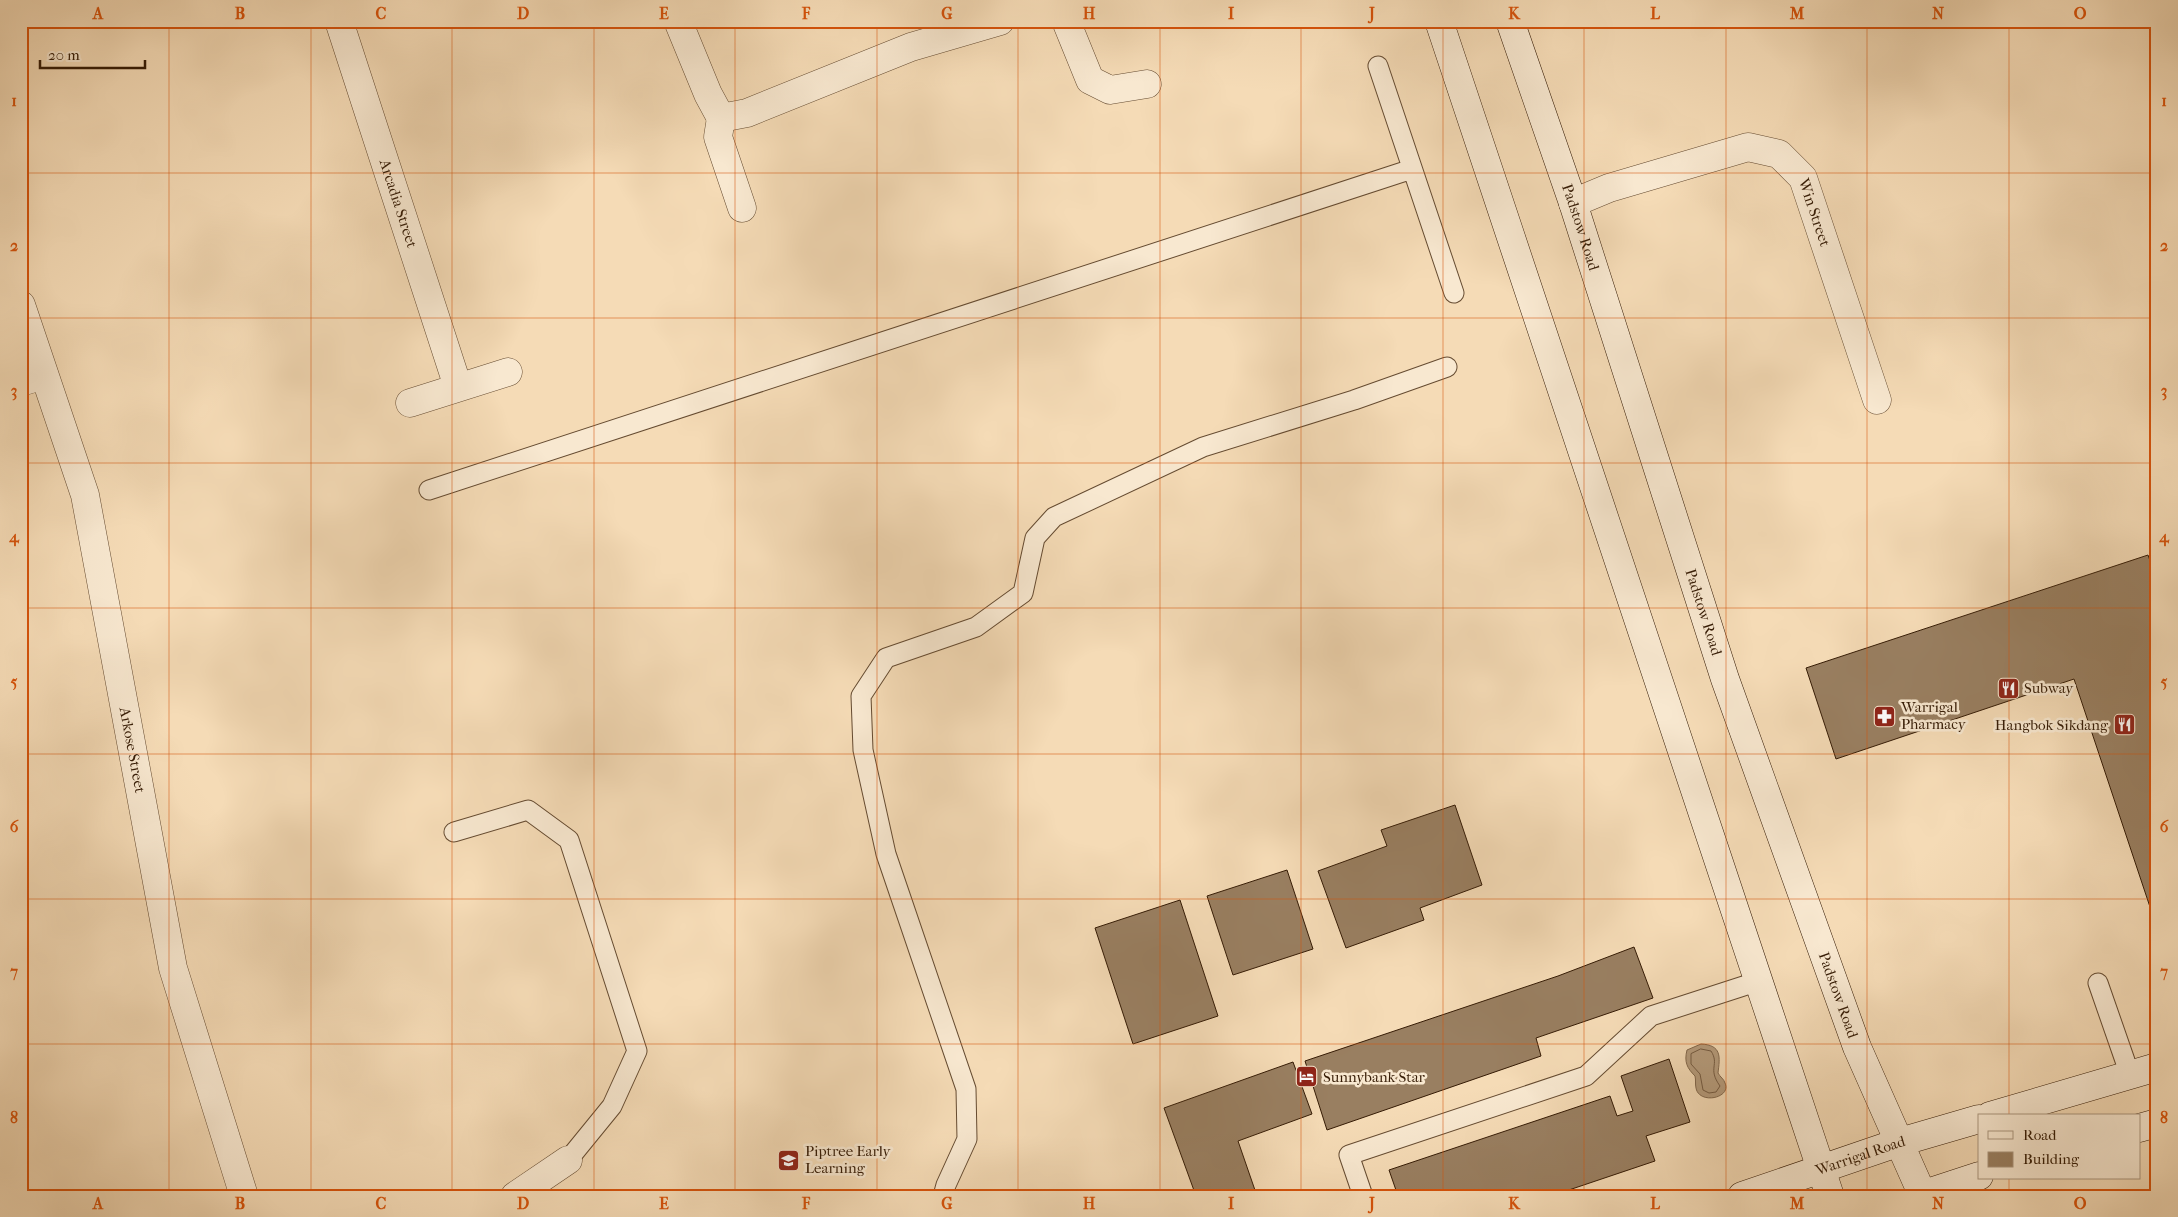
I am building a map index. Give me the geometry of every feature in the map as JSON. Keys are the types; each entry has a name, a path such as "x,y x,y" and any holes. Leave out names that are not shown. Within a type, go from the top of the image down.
{"street":[{"name":"Arcadia Street","path":"339,21 458,387"},
{"path":"678,21 708,94 721,118 718,137 742,208"},
{"path":"721,118 747,113 911,47 1000,21"},
{"path":"1066,21 1090,80 1110,90 1147,84"},
{"path":"1439,21 1830,1196"},
{"name":"Padstow Road","path":"1510,21 1573,203 1725,679 1857,1047 1900,1142 1921,1195"},
{"name":"Win Street","path":"1573,203 1609,188 1748,147 1779,154 1803,178 1877,400"},
{"name":"Arkose Street","path":"21,305 33,378 84,495 174,968 244,1196"},
{"path":"410,403 508,372"},
{"path":"1997,1114 2157,1066"},
{"name":"Warrigal Road","path":"1742,1196 1900,1142 1978,1119"},
{"path":"2140,1128 2157,1123"},
{"path":"515,1196 568,1160"},
{"path":"1921,1195 1978,1176"}],"lane":[{"path":"1378,66 1454,293"},
{"path":"429,490 1412,169"},
{"path":"944,1196 946,1185 966,1139 966,1090 886,854 863,750 861,696 886,658 976,628 1023,593 1035,538 1054,517 1203,447 1354,400 1447,368"},
{"path":"454,832 528,810 568,840 637,1051 612,1106 568,1160"},
{"path":"1363,1196 1349,1155 1586,1076 1651,1016 1759,981"},
{"path":"2098,983 2130,1075"}],"water":[{"path":"1701,1044 1716,1049 1719,1057 1718,1073 1726,1088 1720,1096 1714,1098 1708,1098 1698,1093 1695,1076 1686,1061 1687,1050"}],"building":[{"path":"2148,555 2157,581 2157,904 2150,907 2074,679 1836,759 1806,668"},
{"path":"1455,805 1482,885 1420,908 1424,920 1346,948 1318,871 1387,846 1381,830"},
{"path":"1287,870 1313,949 1233,975 1207,896"},
{"path":"1180,900 1218,1016 1133,1044 1095,928"},
{"path":"1634,947 1653,998 1536,1038 1541,1056 1327,1130 1305,1061 1558,976"},
{"path":"1669,1059 1690,1122 1646,1136 1655,1161 1551,1196 1398,1196 1389,1170 1610,1096 1617,1116 1633,1111 1621,1076"},
{"path":"1293,1062 1312,1114 1238,1141 1257,1196 1196,1196 1164,1108"}],"place":[{"name":"Subway","path":"2008,688"},
{"name":"Warrigal Pharmacy","path":"1885,716"},
{"name":"Hangbok Sikdang","path":"2124,725"},
{"name":"Sunnybank Star","path":"1307,1077"},
{"name":"Piptree Early Learning","path":"789,1160"}]}
